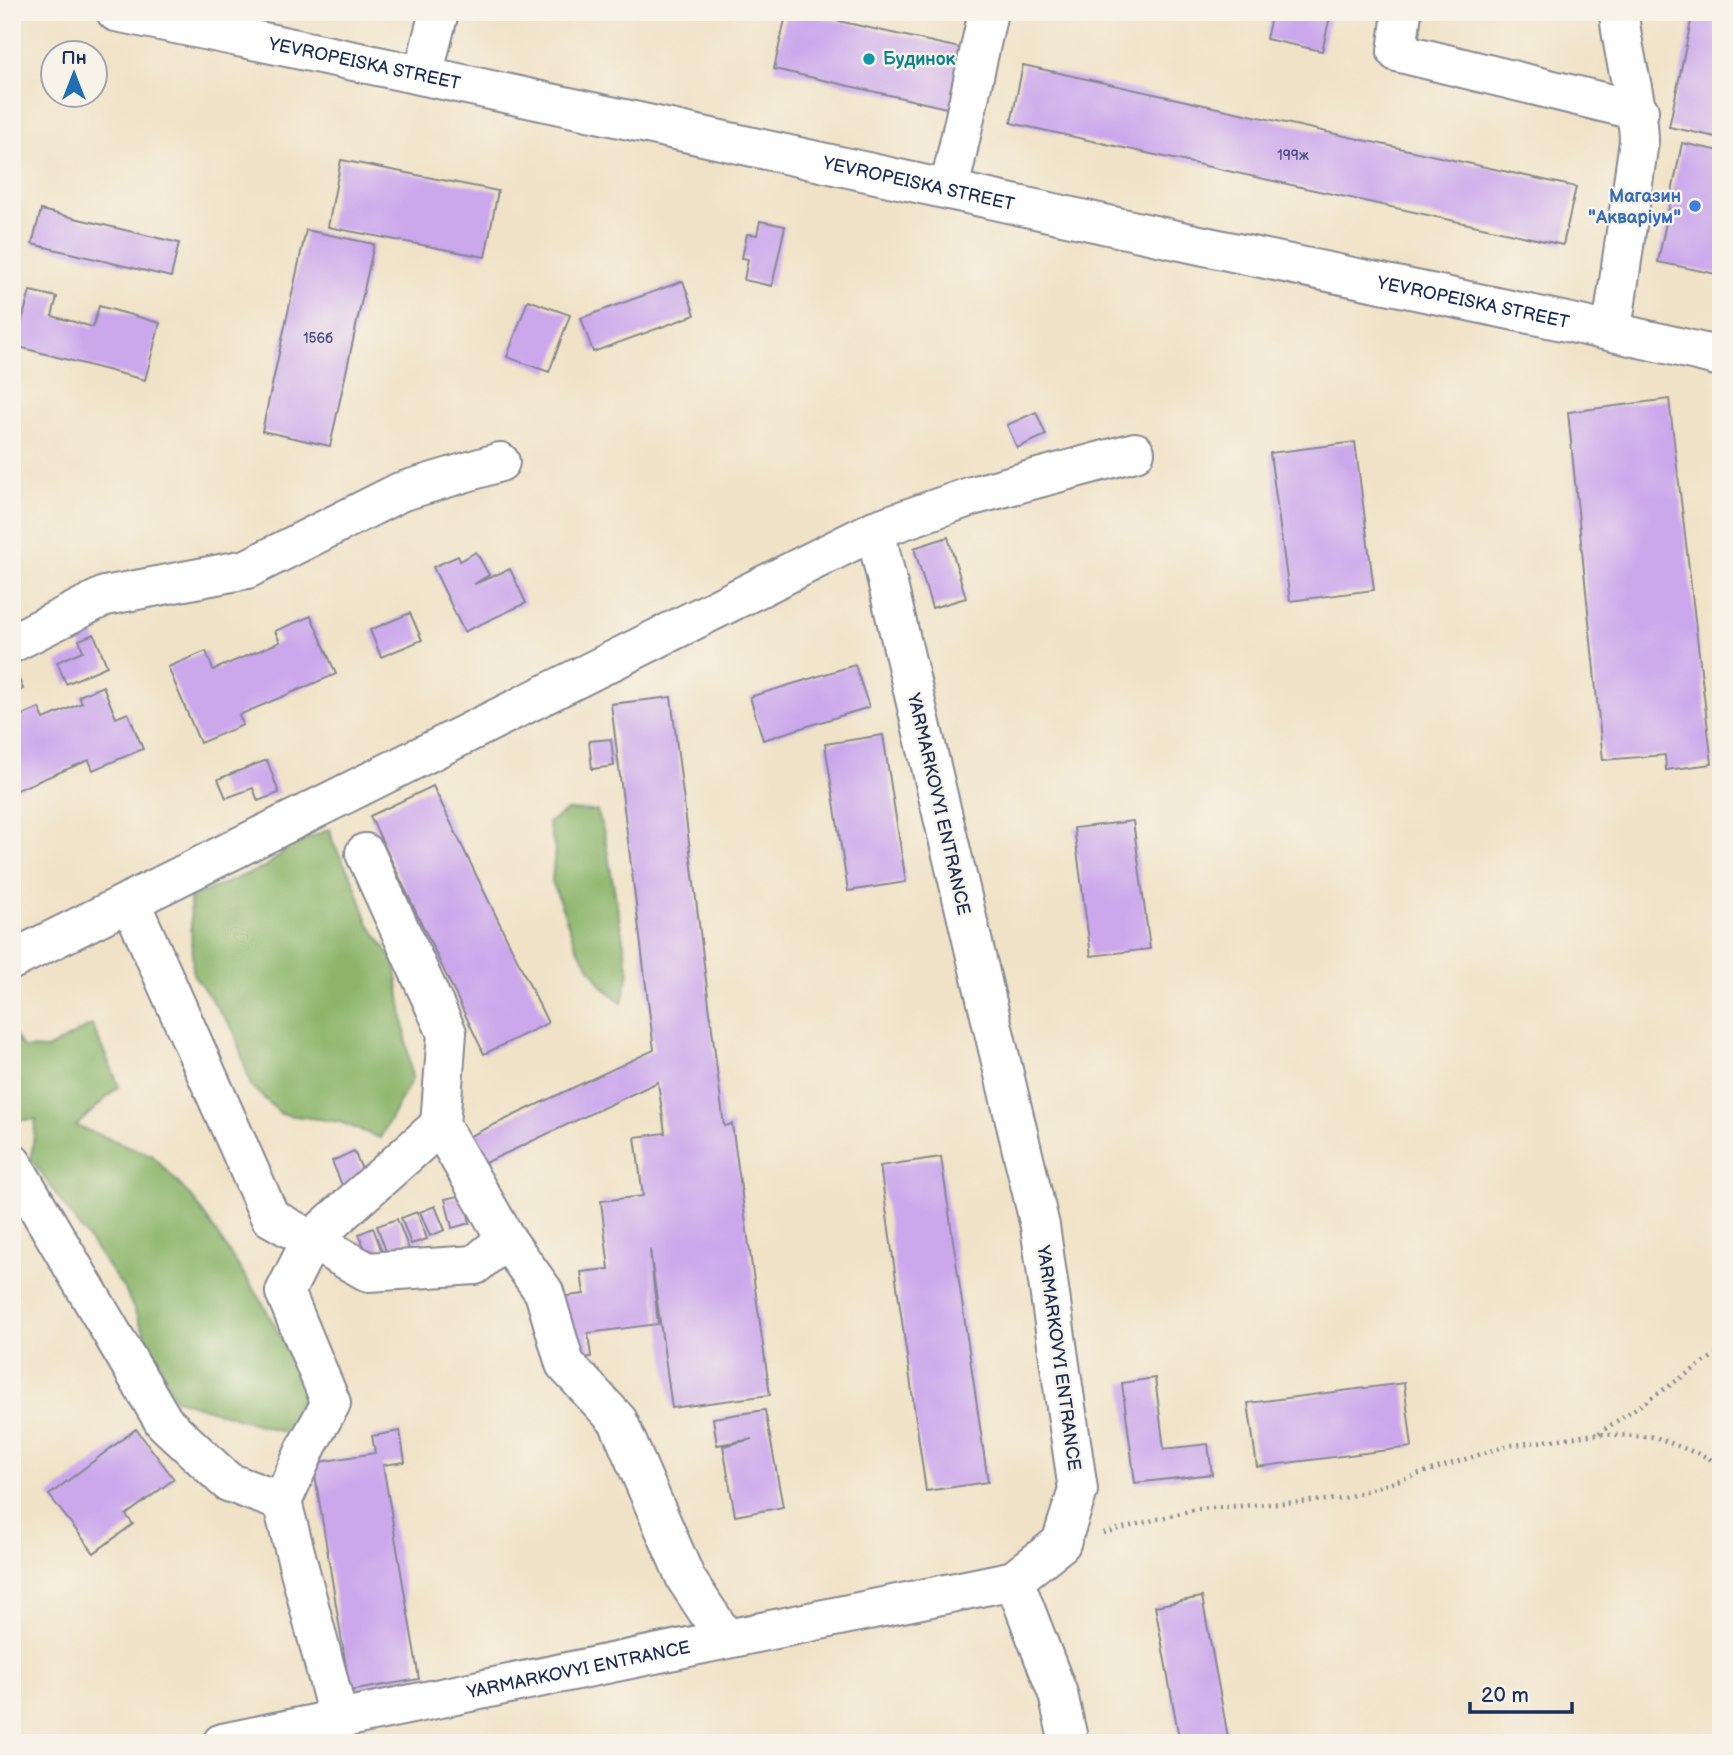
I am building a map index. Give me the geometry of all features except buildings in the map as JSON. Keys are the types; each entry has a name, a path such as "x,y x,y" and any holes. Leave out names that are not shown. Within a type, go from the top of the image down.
{"street":[{"name":"YEVROPEISKA STREET","path":"116,12 423,75 948,190 1612,330 1721,357"},
{"path":"423,75 439,12"},
{"path":"948,190 988,12"},
{"path":"1402,12 1397,52 1639,111"},
{"path":"1612,330 1637,163 1639,111 1620,33 1619,12"},
{"path":"12,960 875,530 972,496 1135,452"},
{"path":"12,643 105,596 247,569 400,492 500,462"},
{"name":"YARMARKOVYI ENTRANCE","path":"222,1743 1014,1580 1061,1543 1078,1490 1040,1226 875,530"},
{"path":"365,853 447,1033 440,1125 506,1239 544,1292 565,1364 618,1421 687,1579 725,1639"},
{"path":"130,901 271,1217 368,1272 475,1265 506,1239"},
{"path":"338,1717 282,1502 307,1444 331,1403 285,1292 312,1240 440,1125"},
{"path":"12,1163 164,1422 228,1482 282,1502"},
{"path":"1014,1580 1058,1694 1069,1743"}],"path":[{"path":"1598,1434 1721,1351"},
{"path":"1061,1543 1197,1508 1341,1499 1506,1446 1598,1434 1655,1437 1709,1458 1721,1470"}],"green space":[{"path":"568,810 597,811 604,833 629,973 622,1003 603,987 577,948 552,881 555,849 548,823"},
{"path":"330,829 333,843 353,880 368,922 395,963 412,1079 380,1138 340,1122 281,1114 251,1086 234,1031 193,974 190,898 267,866 289,847"},
{"path":"92,1025 119,1086 76,1126 152,1155 195,1201 261,1300 299,1372 306,1393 283,1432 175,1399 126,1292 31,1159 36,1119 12,1121 12,1031 23,1048 47,1049"}],"place":[{"name":"Будинок","path":"869,59"},
{"name":"Магазин \"Акваріум\"","path":"1695,206"}]}
